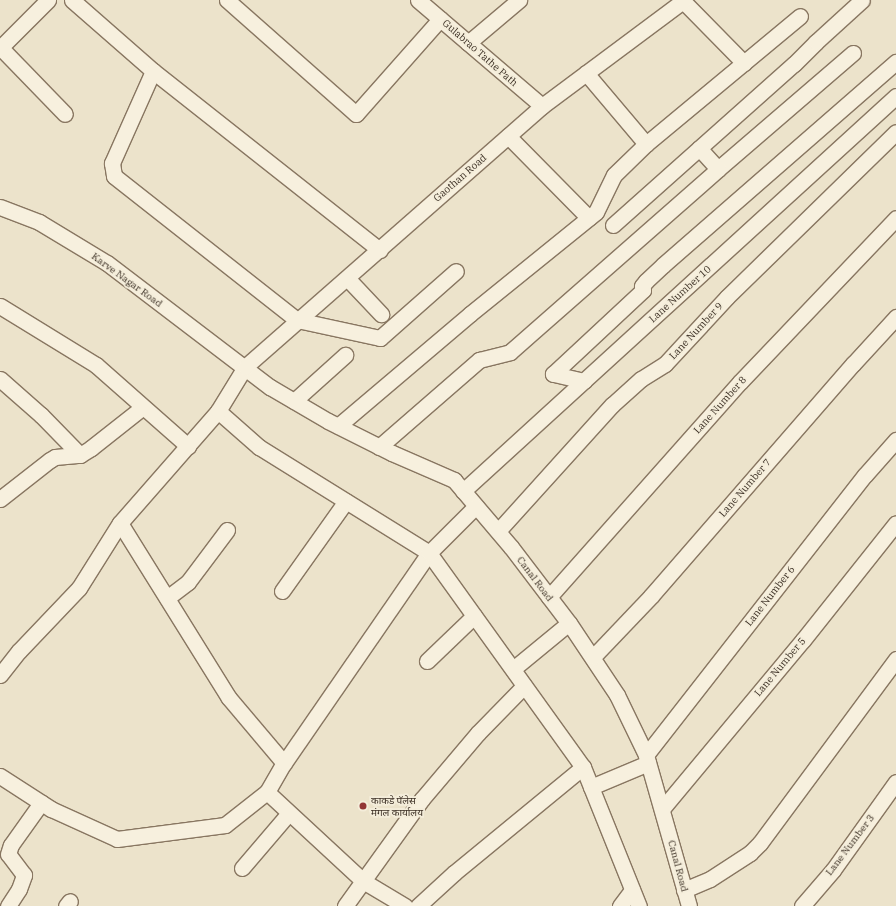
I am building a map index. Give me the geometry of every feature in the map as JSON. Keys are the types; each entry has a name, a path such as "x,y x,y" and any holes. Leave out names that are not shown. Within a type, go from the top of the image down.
{"street":[{"path":"48,0 0,48 65,114"},
{"path":"72,0 153,71 380,250"},
{"path":"227,0 356,114 440,19"},
{"name":"Gulabrao Tathe Path","path":"418,0 542,106"},
{"path":"468,43 519,0"},
{"path":"683,0 744,63"},
{"name":"Gaothan Road","path":"0,674 19,651 79,588 120,523 218,411 245,367 297,320 380,250 542,106 683,0"},
{"path":"613,225 794,64 862,0"},
{"path":"338,426 470,314 596,212 614,174 646,144 800,16"},
{"path":"379,447 479,360 510,352 852,53"},
{"path":"584,382 553,374 643,290 642,286 646,281 663,265 896,62"},
{"path":"153,71 112,163 114,176 297,320 380,338 456,271"},
{"path":"586,73 646,144"},
{"name":"Lane Number 10","path":"463,491 896,96"},
{"name":"Lane Number 9","path":"498,531 612,405 641,379 665,364 727,297 896,132"},
{"path":"508,136 589,218"},
{"path":"699,148 718,169"},
{"name":"Karve Nagar Road","path":"0,207 39,222 107,263 196,333 245,367"},
{"name":"Lane Number 8","path":"549,597 740,382 896,218"},
{"path":"347,278 381,314"},
{"path":"0,306 96,365 188,446"},
{"name":"Lane Number 7","path":"593,657 651,596 848,370 896,318"},
{"path":"294,400 345,355"},
{"name":"Canal Road","path":"245,367 270,387 338,426 379,447 454,480 498,531 593,657 617,695 647,759 689,906"},
{"path":"0,379 41,415 80,455"},
{"path":"0,499 55,457 80,455 91,448 143,406"},
{"path":"218,411 259,447 429,553 583,767 639,906"},
{"name":"Lane Number 6","path":"647,759 865,475 896,440"},
{"path":"282,591 346,501"},
{"path":"0,776 41,803 117,839 225,825 268,792 284,763 429,553 476,506"},
{"path":"120,523 230,698 284,763"},
{"name":"Lane Number 5","path":"662,809 803,640 896,523"},
{"path":"167,598 188,582 227,530"},
{"path":"427,661 474,616"},
{"path":"513,669 569,624"},
{"path":"684,890 710,879 750,853 760,843 896,660"},
{"path":"345,906 422,798 478,733 524,686"},
{"path":"591,787 647,759"},
{"path":"418,906 454,873 583,767"},
{"name":"Lane Number 3","path":"802,906 833,870 896,782"},
{"path":"268,792 363,881 405,906"},
{"path":"8,906 19,889 24,876 8,854 11,845 41,803"},
{"path":"242,868 290,813"},
{"path":"620,906 632,890"}],"place":[{"name":"काकडे पॅलेस मंगल कार्यालय","path":"363,806"}]}
